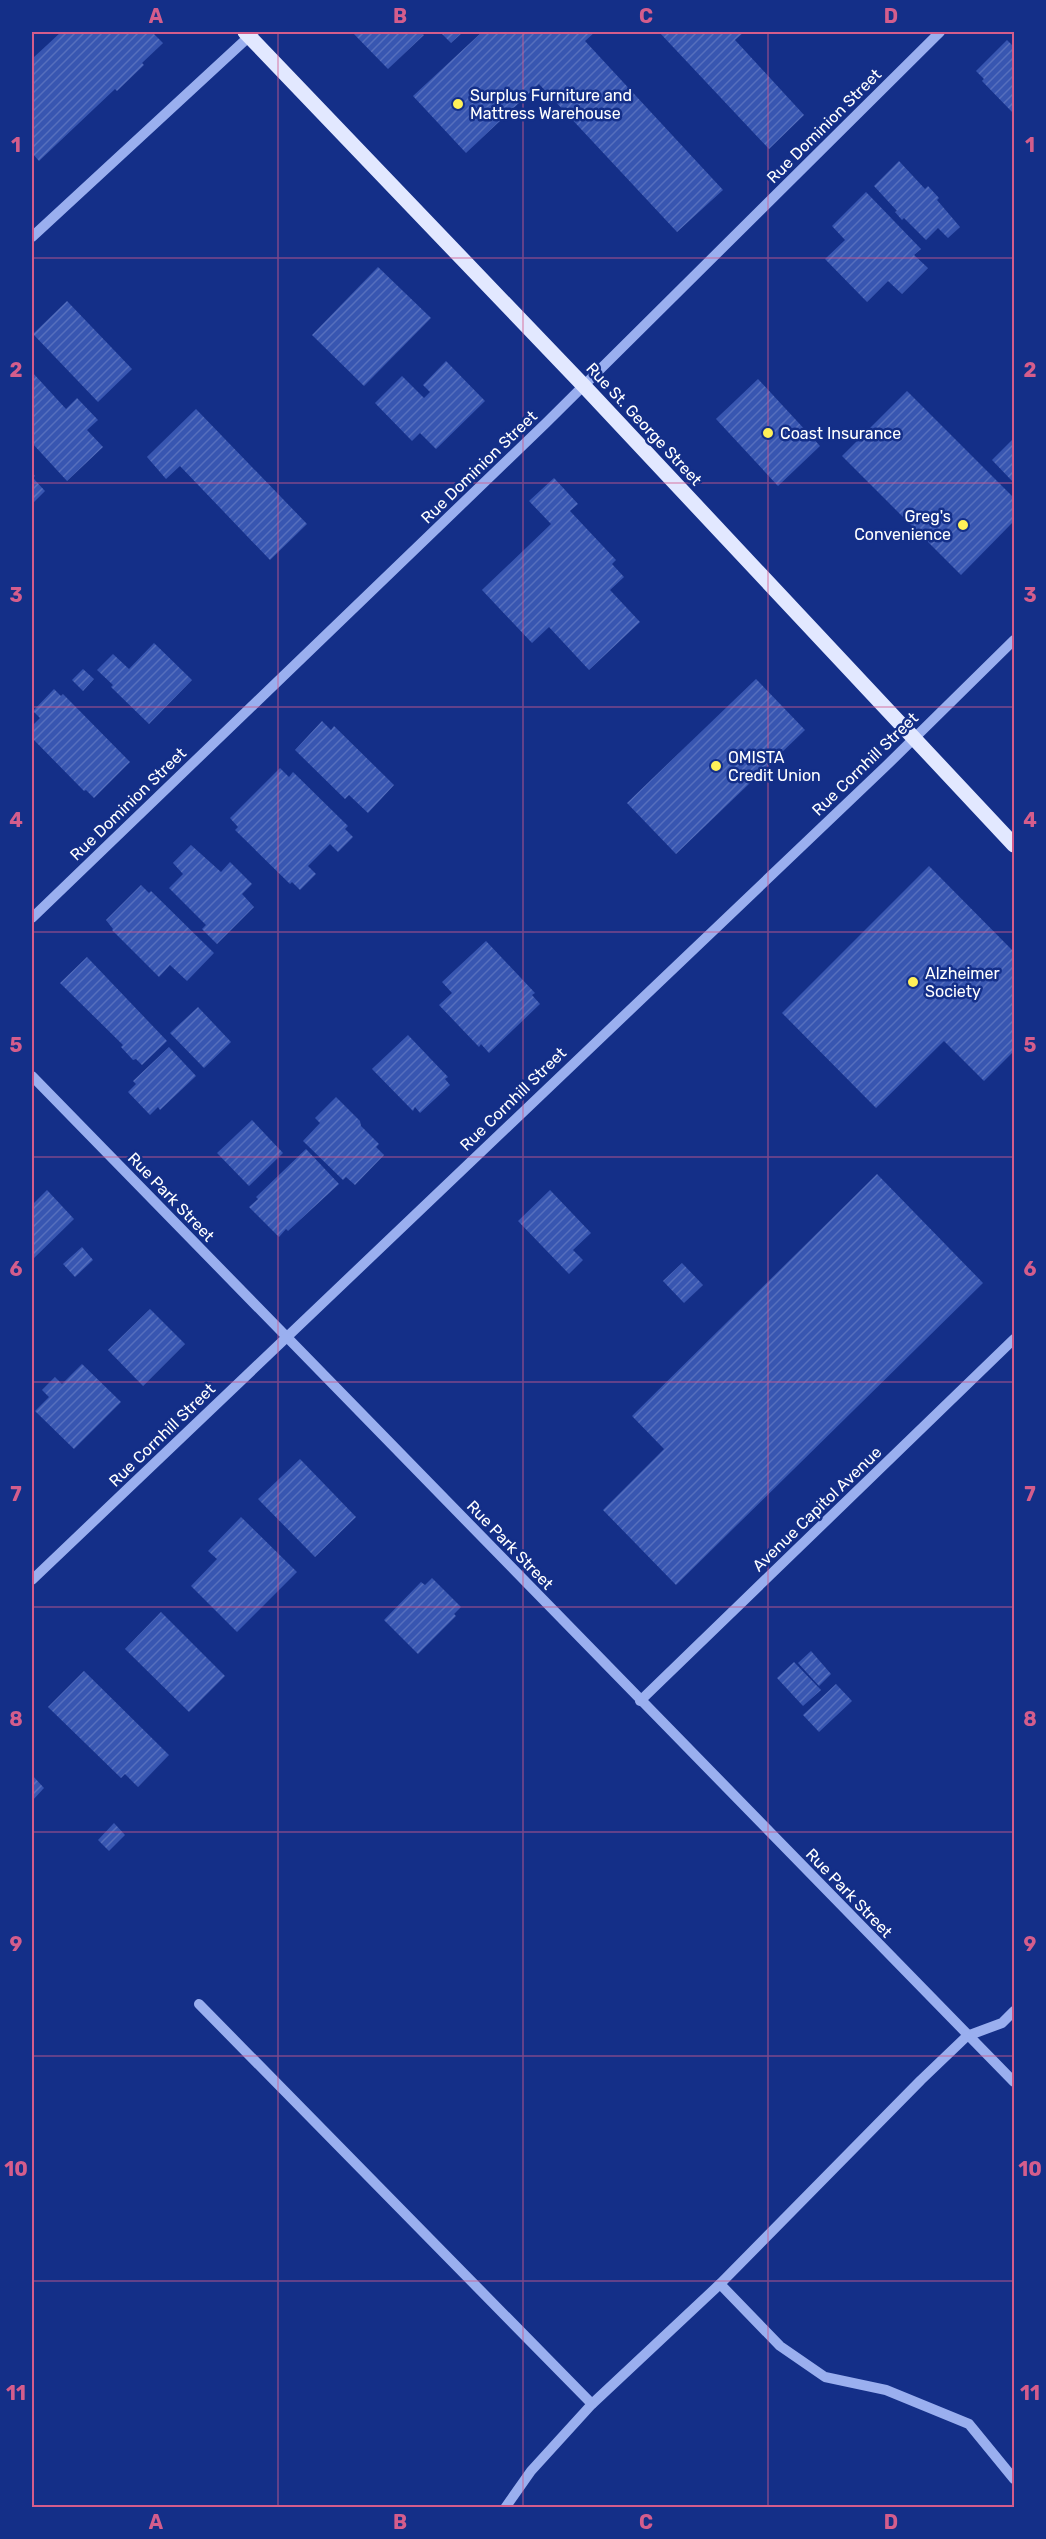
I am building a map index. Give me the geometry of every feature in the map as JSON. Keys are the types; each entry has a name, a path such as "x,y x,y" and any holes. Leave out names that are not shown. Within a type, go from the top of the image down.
{"main road":[{"name":"Rue St. George Street","path":"249,33 1014,845"}],"street":[{"name":"Rue Dominion Street","path":"32,918 584,386 940,32"},
{"path":"32,237 249,33"},
{"name":"Rue Cornhill Street","path":"32,1580 1014,640"},
{"name":"Rue Park Street","path":"32,1076 1014,2082"},
{"name":"Avenue Capitol Avenue","path":"640,1701 1014,1339"},
{"path":"199,2004 592,2404"},
{"path":"505,2508 531,2471 592,2404 720,2284 967,2036 1002,2023 1014,2011"},
{"path":"720,2284 780,2346 825,2377 886,2390 969,2424 1014,2480"}],"building":[{"path":"61,32 152,32 163,43 117,91 115,89 39,161 32,153 32,59"},
{"path":"352,32 420,32 424,35 388,69"},
{"path":"440,32 463,32 451,43"},
{"path":"482,32 595,32 585,41 723,190 677,232 539,84 466,153 413,96"},
{"path":"659,32 744,32 735,40 804,115 769,149"},
{"path":"1007,40 1014,47 1014,114 982,81 984,79 976,71"},
{"path":"899,161 925,189 928,186 960,227 948,238 938,228 926,240 904,218 902,220 895,212 897,211 874,186"},
{"path":"866,192 921,249 914,255 928,268 902,294 888,281 867,302 825,259 845,240 832,226"},
{"path":"378,267 431,318 364,386 312,335"},
{"path":"67,301 132,369 98,402 33,334"},
{"path":"446,361 485,401 436,449 420,433 412,441 375,403 402,376 424,398 430,392 423,385"},
{"path":"32,372 66,409 77,398 98,420 87,430 103,447 67,481 32,443"},
{"name":"Coast Insurance","path":"758,379 820,446 778,486 716,419"},
{"path":"907,391 1014,498 1014,521 961,575 842,456"},
{"path":"196,409 307,524 270,560 180,466 166,479 147,457"},
{"path":"1014,438 1014,483 992,460"},
{"path":"32,472 35,476 33,478 45,491 32,504"},
{"path":"554,478 578,504 570,511 616,560 612,564 624,577 610,590 640,622 589,670 549,627 532,643 482,590 551,524 529,501"},
{"path":"154,643 192,680 149,724 97,670 113,654 129,669"},
{"path":"83,669 94,679 83,691 72,680"},
{"name":"OMISTA Credit Union","path":"756,679 805,730 676,854 627,803"},
{"path":"54,689 61,696 63,694 130,762 94,798 86,790 84,791 32,738 32,726 40,718 33,711"},
{"path":"322,721 331,730 334,726 394,785 368,813 349,795 345,799 295,750"},
{"path":"280,768 289,777 293,772 348,826 345,829 353,837 338,852 330,844 308,866 316,874 300,890 292,882 290,884 235,830 238,827 230,818"},
{"path":"191,845 221,872 230,862 252,884 242,894 254,907 217,944 202,929 206,925 169,888 183,874 173,863"},
{"name":"Alzheimer Society","path":"929,866 1014,952 1014,1051 984,1081 944,1041 876,1108 782,1013"},
{"path":"141,885 149,893 151,891 214,953 187,981 170,965 159,977 112,930 106,920"},
{"path":"486,941 535,993 532,995 540,1004 489,1053 481,1044 479,1047 439,1005 452,993 442,982"},
{"path":"87,957 167,1041 142,1065 136,1059 133,1060 121,1047 123,1045 60,983"},
{"path":"198,1007 231,1042 204,1068 170,1033"},
{"path":"408,1035 448,1077 445,1079 450,1085 420,1113 415,1107 413,1111 372,1069"},
{"path":"169,1047 196,1076 160,1110 158,1107 150,1115 128,1092 136,1084 133,1081"},
{"path":"336,1097 360,1121 361,1126 379,1144 376,1147 384,1155 355,1185 346,1177 343,1180 303,1141 320,1123 315,1118"},
{"path":"252,1120 283,1153 249,1186 217,1153"},
{"path":"306,1149 339,1184 279,1237 249,1207 258,1199 256,1197"},
{"path":"877,1174 983,1283 676,1585 603,1510 664,1449 632,1416"},
{"path":"47,1190 74,1219 32,1260 32,1205"},
{"path":"550,1190 591,1233 573,1250 583,1260 569,1274 518,1221"},
{"path":"82,1247 93,1260 75,1277 63,1264"},
{"path":"682,1263 703,1285 684,1303 663,1281"},
{"path":"150,1309 185,1344 143,1386 108,1350"},
{"path":"82,1364 121,1402 74,1449 35,1411 49,1397 42,1390 55,1377 62,1384"},
{"path":"300,1459 356,1517 315,1557 258,1499"},
{"path":"241,1517 297,1572 237,1632 191,1586 217,1559 208,1551"},
{"path":"432,1578 461,1607 454,1614 456,1616 418,1654 384,1620 421,1582 425,1585"},
{"path":"161,1612 225,1676 189,1712 125,1649"},
{"path":"811,1651 831,1674 819,1686 798,1663"},
{"path":"794,1662 821,1690 803,1706 777,1678"},
{"path":"84,1671 169,1755 138,1787 125,1774 121,1778 48,1707"},
{"path":"836,1684 852,1701 819,1732 803,1715"},
{"path":"32,1775 44,1788 32,1801"},
{"path":"114,1823 125,1835 109,1851 98,1840"}],"place":[{"name":"Surplus Furniture and Mattress Warehouse","path":"458,104"},
{"name":"Coast Insurance","path":"768,433"},
{"name":"Greg's Convenience","path":"963,525"},
{"name":"OMISTA Credit Union","path":"716,766"},
{"name":"Alzheimer Society","path":"913,982"}]}
